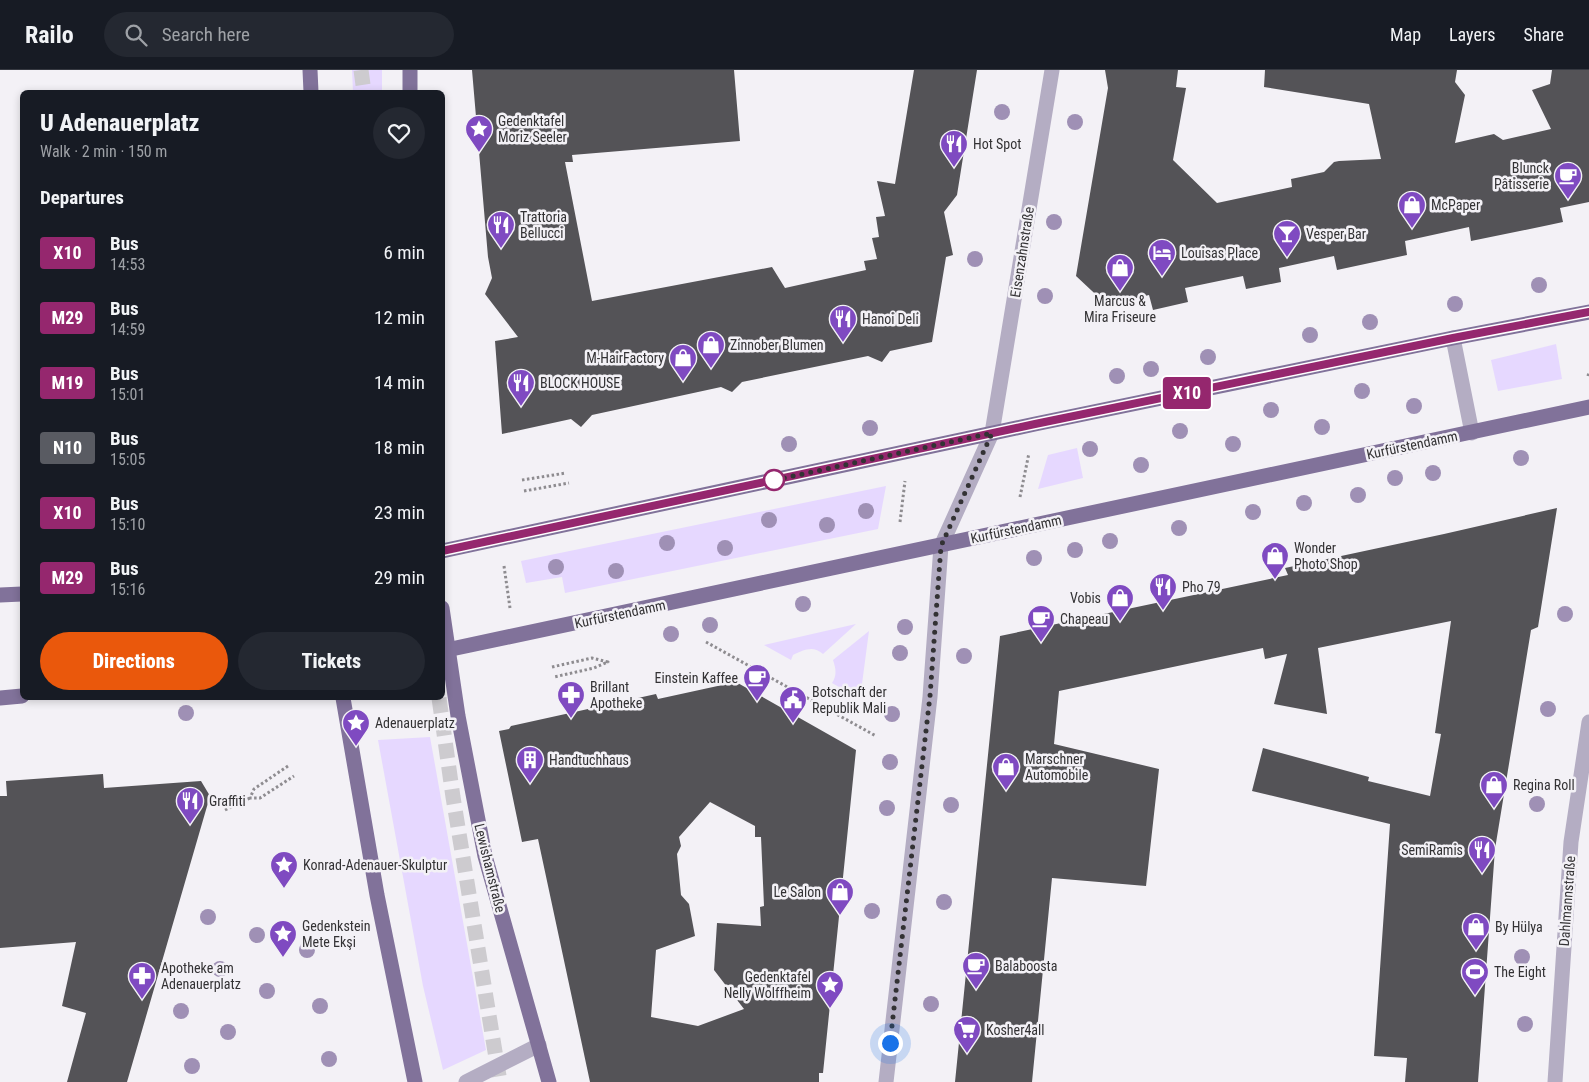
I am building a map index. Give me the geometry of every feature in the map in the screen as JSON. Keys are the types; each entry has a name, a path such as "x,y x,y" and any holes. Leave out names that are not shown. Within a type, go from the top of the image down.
{"main road":[{"path":"310,70 311,90"},
{"path":"410,70 410,90"},
{"path":"445,550 992,433 1453,338 1589,312"},
{"name":"Kurfürstendamm","path":"445,651 1589,408"},
{"path":"0,595 20,594"},
{"name":"Lewishamstraße","path":"445,651 485,856 549,1082"},
{"path":"0,698 20,696"},
{"path":"343,700 377,895 414,1082"}],"street":[{"name":"Eisenzahnstraße","path":"941,546 992,433 1052,70"},
{"path":"1453,338 1472,433"},
{"path":"886,1082 930,696 941,546"},
{"name":"Dahlmannstraße","path":"1555,1082 1571,842 1589,722"},
{"path":"466,1082 538,1045"}],"path":[{"path":"1020,497 1029,453"},
{"path":"522,480 566,473"},
{"path":"900,522 905,479"},
{"path":"524,492 569,483"},
{"path":"504,565 510,608"},
{"path":"706,642 876,736"},
{"path":"552,667 592,658 608,662 594,668 554,677"},
{"path":"376,727 428,722"},
{"path":"250,798 254,788 288,766"},
{"path":"225,810 250,798 260,798 294,776"}],"shaded area":[{"path":"352,70 382,70 382,90 353,90"},
{"path":"1556,344 1562,379 1498,391 1491,360"},
{"path":"1077,448 1083,478 1038,489 1048,455"},
{"path":"886,486 878,529 565,593 562,577 526,583 521,561"},
{"path":"856,624 823,654 816,650 808,649 793,655 791,660 764,645"},
{"path":"869,631 860,699 832,683 836,672 833,660"},
{"path":"430,737 486,1050 443,1070 423,986 378,740"}],"building":[{"path":"472,70 734,70 740,141 572,155 573,162 565,162 592,301 772,267 785,288 866,270 864,261 877,259 872,238 879,237 876,217 885,216 877,181 895,184 914,70 977,70 957,195 944,212 953,255 946,257 932,342 890,351 882,362 868,356 742,382 732,392 721,387 592,415 581,427 571,419 502,434 495,341 518,337 485,294 492,278 488,257"},
{"path":"1105,70 1178,70 1176,87 1186,88 1173,160 1217,203 1292,187 1291,179 1324,172 1334,162 1381,159 1369,104 1264,87 1265,70 1457,70 1455,82 1465,95 1455,143 1494,134 1503,140 1551,129 1532,90 1550,84 1552,70 1589,70 1589,202 1560,208 1563,222 1549,225 1471,241 1469,227 1405,241 1407,255 1337,270 1334,256 1279,268 1281,282 1246,289 1243,276 1185,288 1188,302 1153,310 1149,295 1107,305 1076,276 1108,88"},
{"path":"1557,508 1538,627 1531,630 1495,849 1478,1082 1405,1082 1407,1058 1374,1056 1390,824 1252,791 1263,748 1369,777 1368,781 1430,796 1441,734 1435,733 1451,621 1318,648 1327,714 1274,704 1287,654 1265,659 1263,648 1059,691 1054,744 1159,769 1146,886 1052,878 1032,1082 955,1082 1000,636 1288,575 1285,568"},
{"path":"736,682 856,750 823,1073 819,1073 819,1082 590,1082 538,839 522,842 499,731 509,729 511,726 656,694 658,699","holes":["710,802 755,826 755,837 761,837 764,906 760,907 761,926 717,923 714,970 744,1009 698,1026 651,1017 656,950 695,936 689,904 681,895 677,854 681,846 679,837"]},
{"path":"103,774 104,788 201,781 210,796 127,1082 67,1082 86,1013 62,1006 76,942 0,948 0,796 7,796 6,781"}],"tunnel":[{"path":"361,70 364,90"},
{"path":"439,700 453,797 500,1082"}],"bus line":[{"name":"X10","path":"445,550 1035,424 1589,312"}],"place":[{"name":"Gedenktafel Moriz Seeler","path":"479,153"},
{"name":"Hot Spot","path":"954,168"},
{"name":"Blunck Pâtisserie","path":"1568,200"},
{"name":"McPaper","path":"1412,229"},
{"name":"Trattoria Bellucci","path":"501,249"},
{"name":"Vesper Bar","path":"1287,258"},
{"name":"Louisas Place","path":"1162,277"},
{"name":"Marcus & Mira Friseure","path":"1120,292"},
{"name":"Hanoi Deli","path":"843,343"},
{"name":"Zinnober Blumen","path":"711,369"},
{"name":"M-HairFactory","path":"683,382"},
{"name":"BLOCK HOUSE","path":"521,407"},
{"name":"Wonder Photo Shop","path":"1275,580"},
{"name":"Pho 79","path":"1163,611"},
{"name":"Vobis","path":"1120,622"},
{"name":"Chapeau","path":"1041,643"},
{"name":"Einstein Kaffee","path":"757,702"},
{"name":"Brillant Apotheke","path":"571,719"},
{"name":"Botschaft der Republik Mali","path":"793,724"},
{"name":"Adenauerplatz","path":"356,747"},
{"name":"Handtuchhaus","path":"530,784"},
{"name":"Marschner Automobile","path":"1006,791"},
{"name":"Regina Roll","path":"1494,809"},
{"name":"Graffiti","path":"190,825"},
{"name":"SemiRamis","path":"1482,874"},
{"name":"Konrad-Adenauer-Skulptur","path":"284,889"},
{"name":"Le Salon","path":"840,916"},
{"name":"By Hülya","path":"1476,951"},
{"name":"Gedenkstein Mete Ekşi","path":"283,958"},
{"name":"Balaboosta","path":"976,990"},
{"name":"The Eight","path":"1475,996"},
{"name":"Apotheke am Adenauerplatz","path":"142,1000"},
{"name":"Gedenktafel Nelly Wolffheim","path":"830,1009"},
{"name":"Kosher4all","path":"967,1054"}],"route":[{"path":"774,480 766,482 992,433 941,546 930,696 890,1043"}]}
